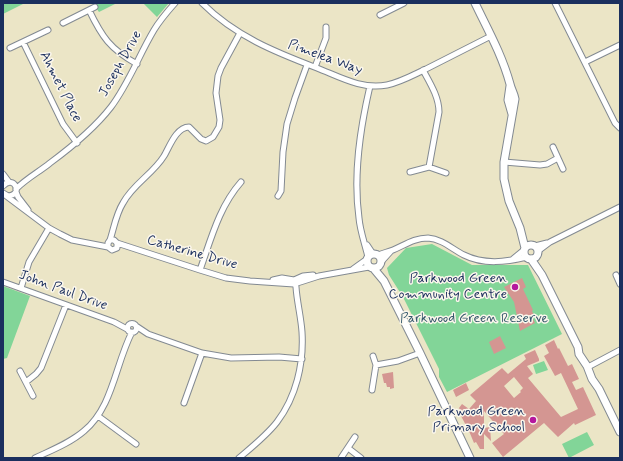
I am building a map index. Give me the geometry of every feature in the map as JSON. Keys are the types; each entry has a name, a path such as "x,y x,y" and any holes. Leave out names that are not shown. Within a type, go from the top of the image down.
{"street":[{"name":"Joseph Drive","path":"14,187 77,143 111,107 137,64 154,30 175,3"},
{"name":"Pimelea Way","path":"202,3 241,34 268,49 351,82 370,86 398,82 491,36"},
{"path":"389,3 392,9"},
{"path":"380,15 404,3"},
{"path":"475,3 501,57 510,86 516,99 504,162 504,179 509,201 542,274 578,347 590,366 599,389 620,432"},
{"path":"555,3 615,123 620,128"},
{"path":"63,23 95,7"},
{"path":"89,10 104,38 113,49 137,64"},
{"path":"314,68 326,38 326,27"},
{"name":"Ahmet Place","path":"10,48 48,30"},
{"path":"113,243 114,226 117,215 130,192 159,164 179,132 184,128 189,127 201,139 206,141 211,139 216,133 220,120 216,93 218,76 221,68 241,34"},
{"name":"Ahmet Place","path":"23,42 63,124 77,143"},
{"path":"585,62 620,45"},
{"path":"278,196 281,191 283,152 287,124 307,65"},
{"path":"423,70 437,97 439,105 429,167"},
{"path":"370,86 358,155 357,197 359,218 364,241 470,458"},
{"path":"553,147 563,169"},
{"path":"504,162 540,165 547,164 558,158"},
{"path":"410,172 429,167 446,172"},
{"name":"Catherine Drive","path":"3,174 14,187 25,207 35,218"},
{"path":"200,270 221,212 234,190 241,182"},
{"path":"3,186 14,187 10,196 4,194"},
{"name":"Catherine Drive","path":"4,194 49,228 72,240 90,244 113,243 226,278 250,281 294,283 319,276 352,270 374,261 418,239 428,238 440,241 465,256 479,260 492,262 512,260 620,207"},
{"path":"21,288 29,262 49,228"},
{"name":"Catherine Drive","path":"352,270 374,261"},
{"path":"616,275 620,284"},
{"name":"John Paul Drive","path":"3,282 131,329 202,353 231,358 279,357 302,359"},
{"path":"239,458 276,422 286,407 296,385 302,359 302,332 294,283"},
{"path":"26,382 41,368 66,304"},
{"path":"35,458 73,439 85,431 98,416 107,399 131,329"},
{"path":"590,366 620,350"},
{"path":"184,403 202,353"},
{"path":"376,365 398,361 420,353"},
{"path":"372,390 376,365 373,356"},
{"path":"20,371 33,396"},
{"path":"98,416 136,444"},
{"path":"341,458 355,437"},
{"path":"348,448 361,458"}],"green space":[{"path":"3,3 25,3 3,14"},
{"path":"95,3 117,3 99,12 94,5"},
{"path":"143,3 169,3 157,17"},
{"name":"Parkwood Green Reserve","path":"432,244 472,265 528,265 562,334 447,392 439,377 439,369 403,297 389,275 387,268 406,248"},
{"path":"3,286 30,296 7,358 3,359"},
{"path":"544,361 548,370 536,374 533,365"},
{"path":"587,432 594,445 569,458 562,444"}],"building":[{"path":"522,278 526,287 523,289 533,310 534,315 532,317 535,323 520,331 514,302 504,287"},
{"path":"500,336 506,348 494,354 489,342"},
{"path":"554,340 568,366 572,364 579,379 572,382 576,390 583,387 596,415 575,425 574,423 558,437 544,423 503,457 492,443 504,434 484,411 484,428 490,427 491,441 484,434 484,449 480,449 476,442 474,443 461,416 463,415 459,408 462,404 469,409 476,401 470,395 502,368 508,374 526,359 524,355 535,350 539,361 527,366 533,374 528,378 561,417 578,409 561,373 555,376 544,356 549,353 545,345","holes":["514,377 523,388 514,398 504,386"]},
{"path":"393,372 394,388 390,389 390,387 387,387 386,383 384,383 382,374"},
{"path":"466,383 469,390 456,397 453,390"}],"place":[{"name":"Parkwood Green Community Centre","path":"515,287"},
{"name":"Parkwood Green Primary School","path":"533,420"}]}
